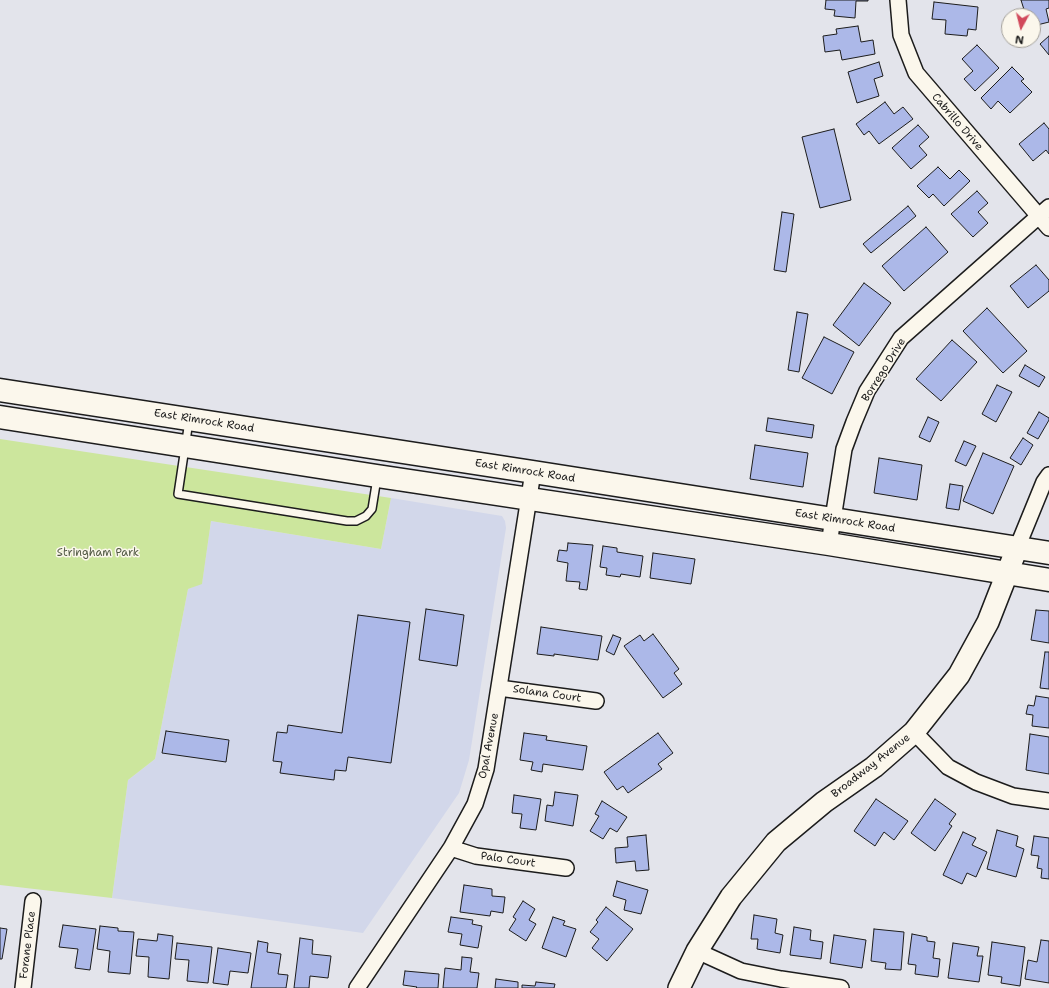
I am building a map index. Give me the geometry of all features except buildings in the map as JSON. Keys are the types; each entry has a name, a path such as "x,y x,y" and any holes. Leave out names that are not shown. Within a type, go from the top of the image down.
{"main road":[{"name":"East Rimrock Road","path":"0,390 1049,553"},
{"path":"0,417 377,476 829,544 1049,580"}],"street":[{"name":"Cabrillo Drive","path":"898,0 901,35 916,73 1044,211 1049,228"},
{"name":"Borrego Drive","path":"829,544 844,449 868,391 901,338 1044,211"},
{"name":"Opal Avenue","path":"357,988 451,848 475,804 486,769 533,472"},
{"name":"Broadway Avenue","path":"679,988 697,951 730,897 776,842 824,802 874,767 914,732 959,675 988,622 1044,482 1049,475"},
{"name":"Solana Court","path":"499,688 596,701"},
{"path":"914,732 948,767 976,782 1014,796 1049,801"},
{"name":"Palo Court","path":"451,848 476,856 566,868"},
{"name":"Forane Place","path":"23,988 34,901"},
{"path":"697,951 741,971 841,988"}],"lane":[{"path":"190,419 178,494 347,521 356,521 366,516 372,509 377,476"}],"shaded area":[{"path":"391,498 502,516 505,521 506,528 469,760 459,793 363,933 112,898 128,780 155,759 188,589 202,583 211,521 381,549"}],"green space":[{"name":"Stringham Park","path":"0,439 391,498 381,549 211,521 202,584 188,589 155,759 128,780 112,898 0,885"}]}
